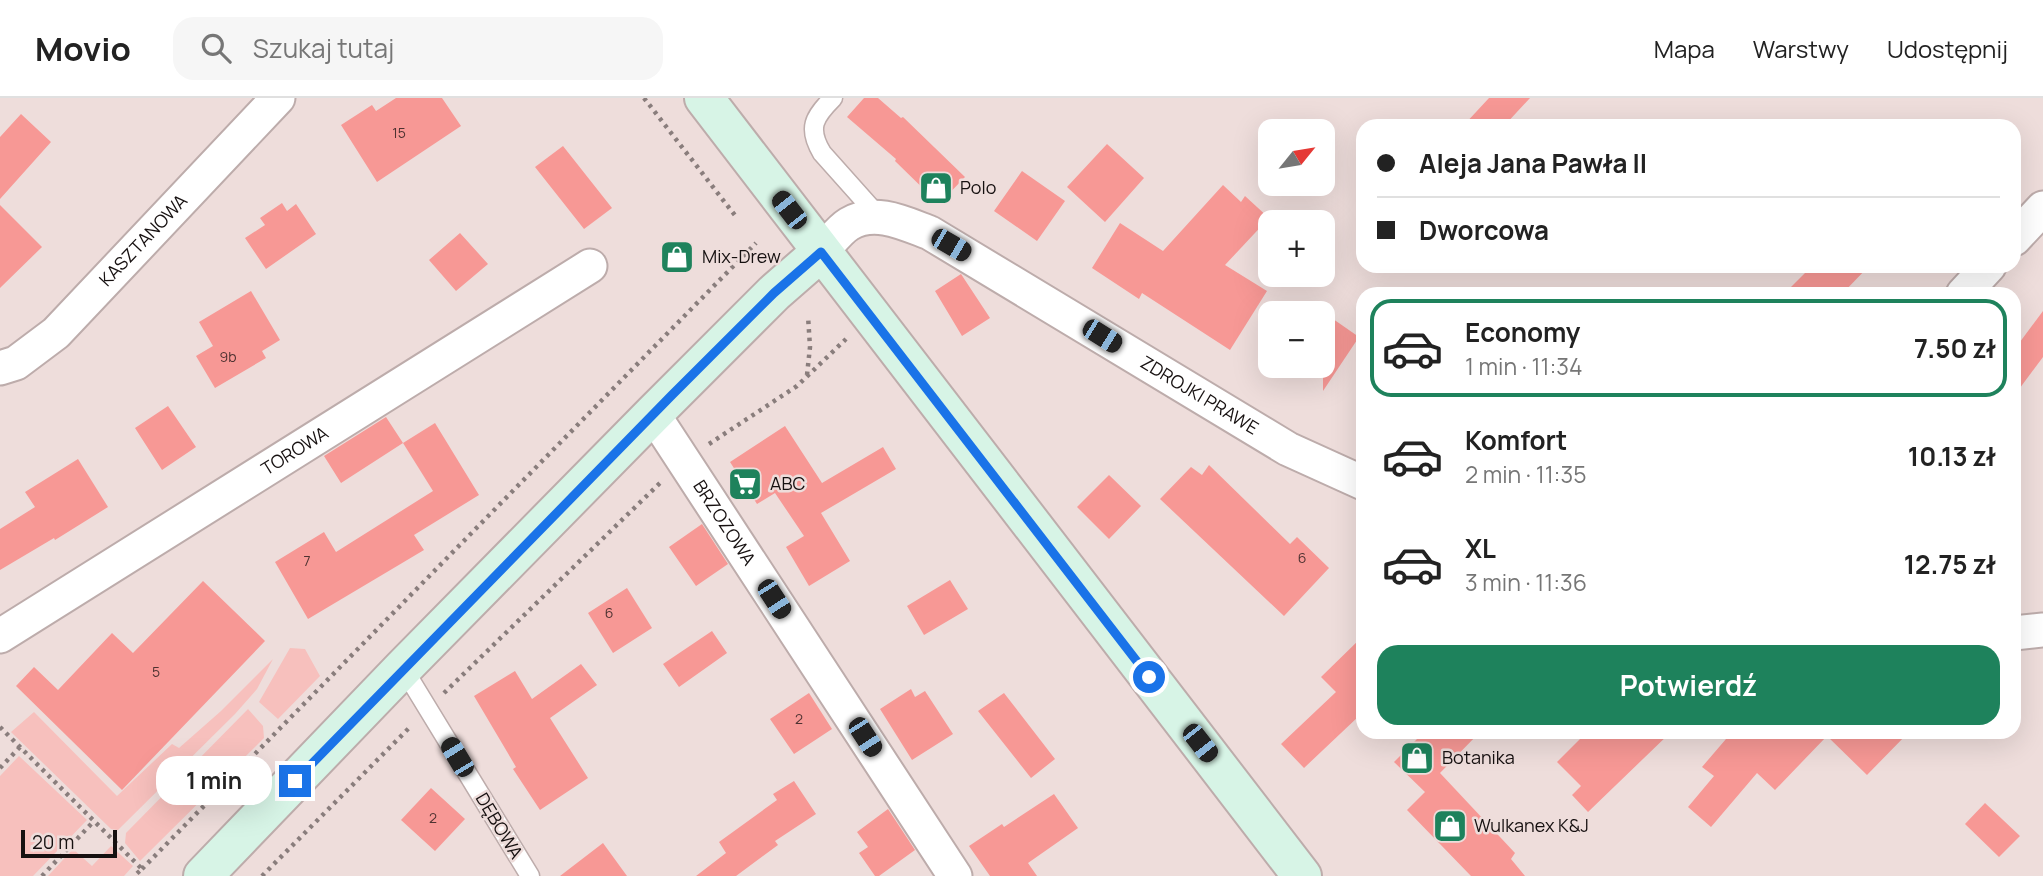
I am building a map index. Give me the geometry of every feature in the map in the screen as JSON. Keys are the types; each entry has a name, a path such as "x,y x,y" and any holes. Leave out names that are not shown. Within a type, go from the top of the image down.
{"main road":[{"path":"704,98 1302,876"},
{"path":"203,876 653,414 774,293 821,252"}],"street":[{"name":"KASZTANOWA","path":"0,368 16,363 57,333 278,98"},
{"path":"2021,232 2043,208"},
{"name":"ZDROJKI PRAWE","path":"821,252 847,225 867,218 892,219 930,233 1287,449 1356,480"},
{"name":"TOROWA","path":"0,636 590,266"},
{"path":"1970,287 1982,273"},
{"name":"BRZOZOWA","path":"653,414 955,876"},
{"path":"2021,632 2043,630"}],"lane":[{"path":"833,98 817,117 813,130 815,142 880,218"},
{"name":"DĘBOWA","path":"403,668 530,876"}],"path":[{"path":"644,98 737,218"},
{"path":"134,876 756,243"},
{"path":"807,376 810,347 808,316"},
{"path":"262,876 428,709 684,460 797,386 849,336"},
{"path":"0,727 142,869"},
{"path":"0,768 20,747"},
{"path":"42,876 94,820"}],"shaded area":[{"path":"290,648 305,649 320,676 278,719 259,702"},
{"path":"273,659 257,689 235,714 118,830 111,829 11,732 34,712 117,796 172,744 179,748"},
{"path":"248,709 263,726 264,738 140,861 125,843 126,833"},
{"path":"19,756 87,820 33,876 0,876 0,776"},
{"path":"111,846 133,866 124,876 48,876 73,849 92,866"}],"building":[{"path":"396,98 442,98 461,126 377,182 341,125 372,105 376,111"},
{"path":"864,98 878,98 903,117 965,177 939,204 895,161 896,159 847,117"},
{"path":"1489,98 1530,98 1510,119 1470,119"},
{"path":"21,114 51,142 0,199 0,137"},
{"path":"1107,144 1144,178 1105,222 1067,187"},
{"path":"563,146 612,208 584,229 535,167"},
{"path":"1022,171 1065,201 1037,241 994,211"},
{"path":"1223,185 1241,202 1245,196 1260,210 1258,210 1258,230 1225,265 1267,291 1258,301 1258,305 1230,350 1142,293 1139,299 1092,268 1120,223 1163,251"},
{"path":"282,203 287,211 296,204 316,234 266,269 245,238 265,225 260,218"},
{"path":"0,205 42,247 0,288"},
{"path":"460,233 488,264 456,291 429,260"},
{"path":"1805,273 1862,273 1849,287 1791,287"},
{"path":"961,274 990,318 962,336 935,291"},
{"path":"251,291 280,340 262,351 266,358 215,388 196,356 213,346 199,322"},
{"path":"2043,311 2043,357 2021,387 2021,341"},
{"path":"1335,320 1356,335 1356,342 1335,373"},
{"path":"1323,378 1332,378 1323,391"},
{"path":"168,406 196,447 162,470 135,428"},
{"path":"386,417 403,443 341,483 324,456"},
{"path":"435,423 479,495 414,535 424,550 308,619 275,562 324,532 336,552 433,491 403,443"},
{"path":"785,426 822,483 883,447 896,469 821,513 850,561 809,586 786,547 804,536 775,493 757,504 730,462"},
{"path":"78,459 108,507 0,570 0,529 35,507 25,492"},
{"path":"1209,465 1290,544 1297,537 1329,568 1284,616 1160,499 1191,467 1202,475"},
{"path":"1109,475 1141,506 1109,539 1077,507"},
{"path":"702,524 728,564 696,586 669,547"},
{"path":"950,580 968,609 924,635 907,606"},
{"path":"203,581 265,641 122,790 16,686 34,667 58,690 112,633 133,653"},
{"path":"627,588 652,628 613,653 588,613"},
{"path":"712,631 727,653 679,687 663,664"},
{"path":"1356,643 1356,719 1304,768 1281,744 1336,692 1321,677"},
{"path":"581,664 597,685 550,718 588,778 540,810 513,769 516,767 474,696 515,671 532,699"},
{"path":"911,689 915,697 925,691 953,734 912,760 880,709"},
{"path":"809,693 832,729 794,754 770,719"},
{"path":"1004,693 1055,759 1031,778 978,711"},
{"path":"1417,739 1473,739 1440,773 1515,853 1511,859 1525,876 1471,876 1407,810 1425,792 1394,762"},
{"path":"1580,739 1664,739 1588,812 1572,795 1581,786 1557,762"},
{"path":"1726,739 1824,739 1775,790 1757,773 1711,827 1688,807 1714,776 1702,767"},
{"path":"1830,739 1902,739 1867,775"},
{"path":"794,781 816,814 775,841 778,845 736,876 696,876 726,853 719,842 777,800 773,794"},
{"path":"431,788 465,819 435,851 401,820"},
{"path":"1054,794 1078,828 1028,863 1037,876 990,876 969,846"},
{"path":"1985,803 2020,836 1999,857 1965,824"},
{"path":"888,809 915,850 879,876 875,876 859,853 868,847 857,832"},
{"path":"603,843 627,876 560,876"}],"place":[{"name":"Polo","path":"936,188"},
{"name":"Mix-Drew","path":"677,257"},
{"name":"ABC","path":"745,484"},
{"name":"Botanika","path":"1417,758"},
{"name":"Wulkanex K&J","path":"1450,826"}],"route":[{"path":"295,781 671,396 774,293 821,252 1149,677"}]}
